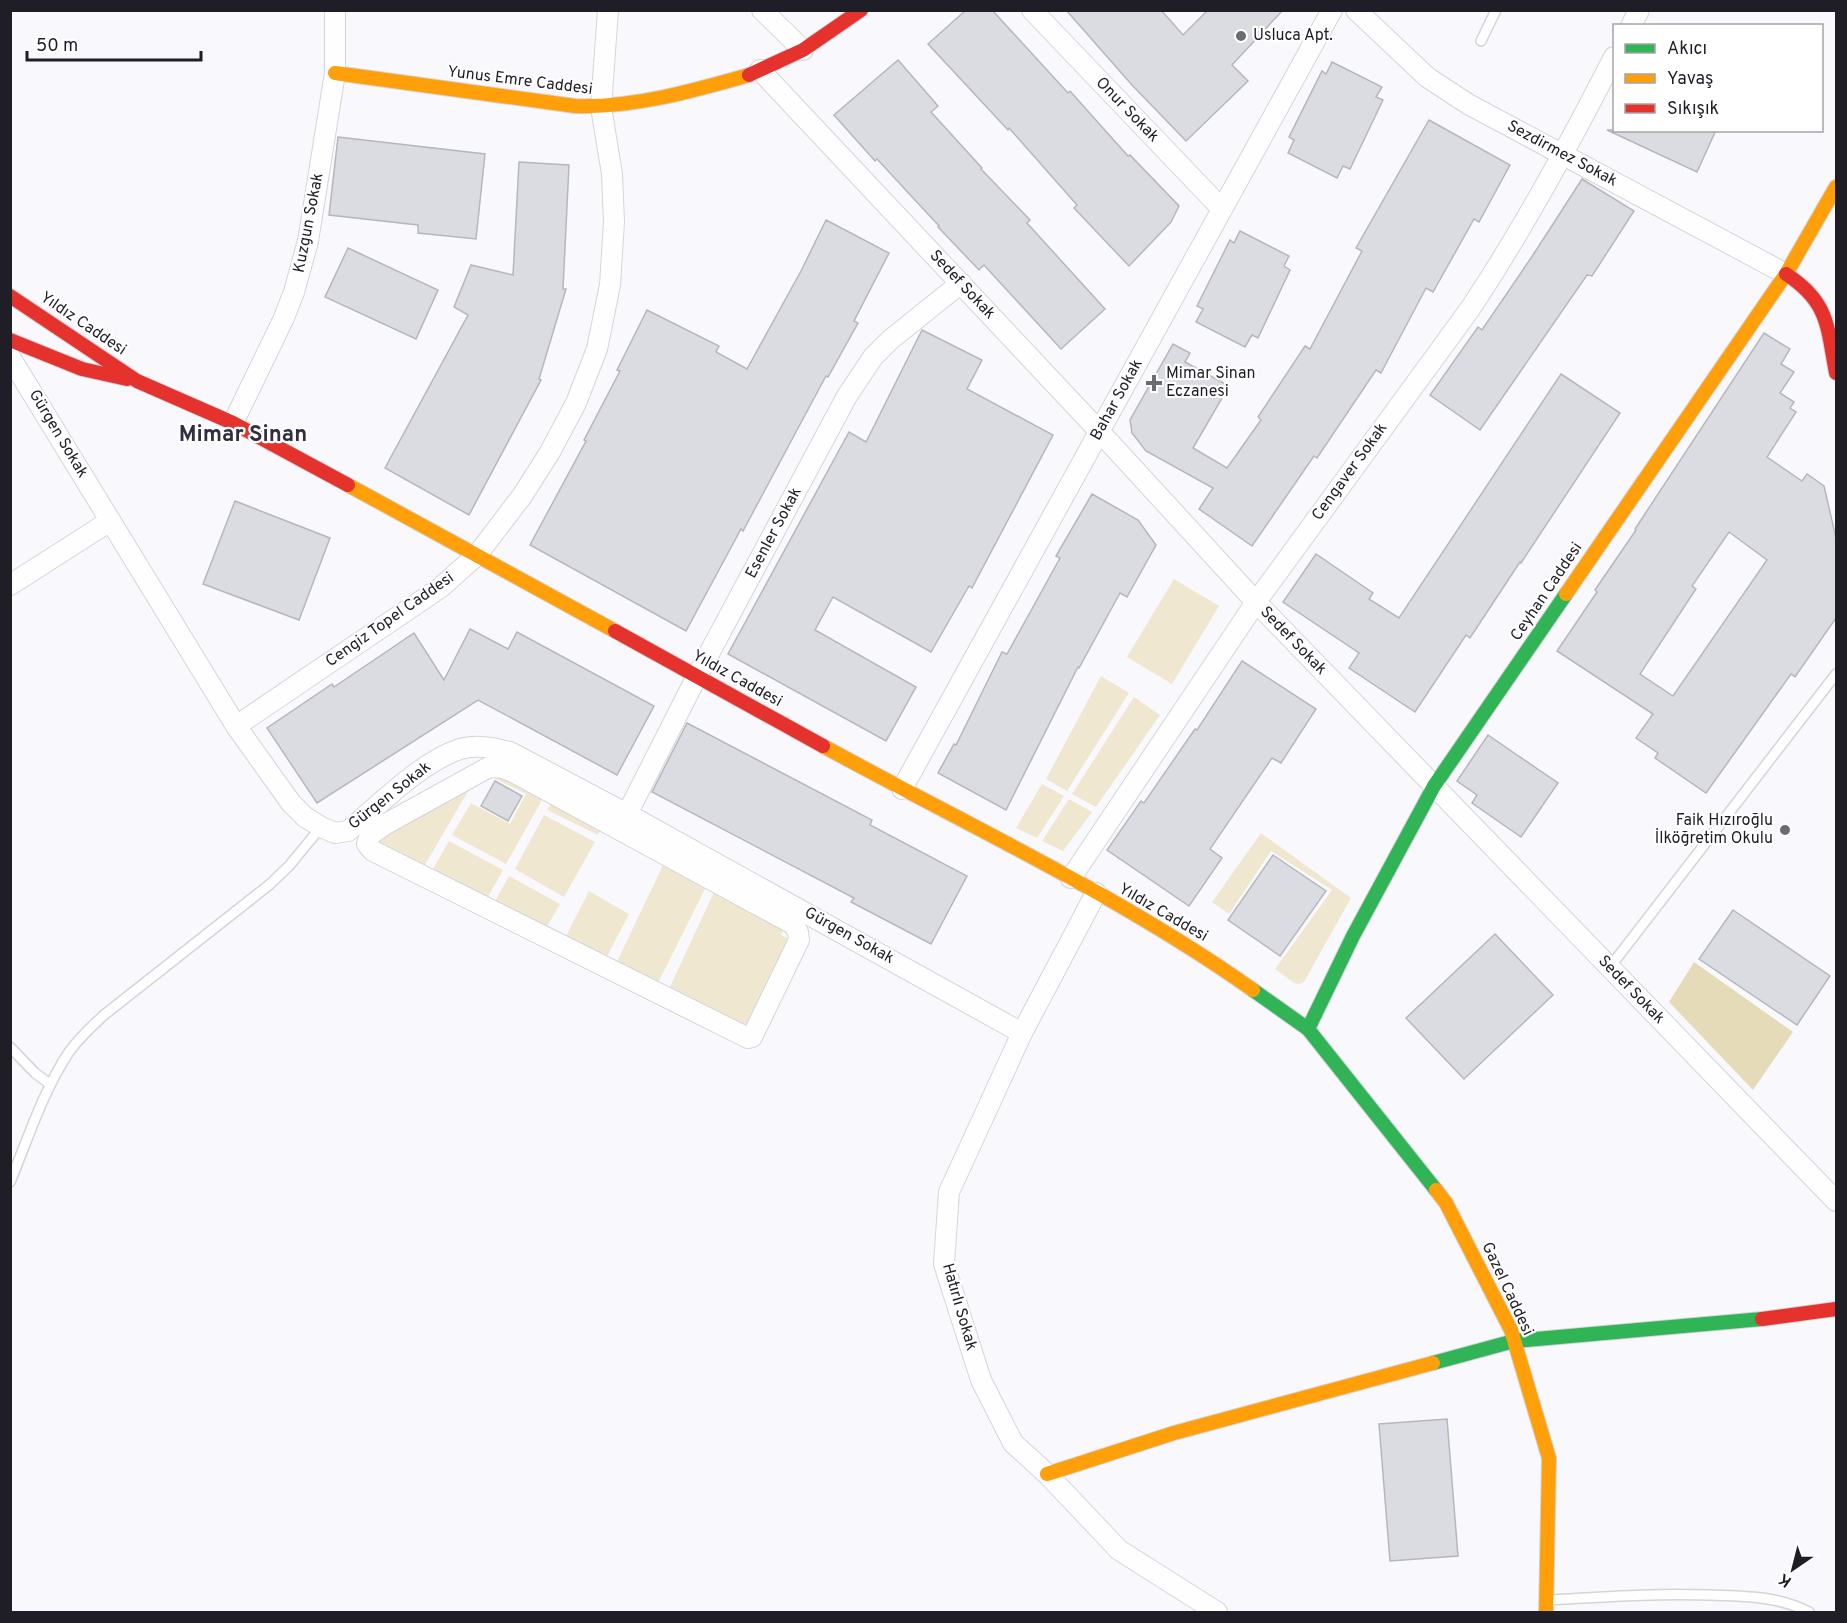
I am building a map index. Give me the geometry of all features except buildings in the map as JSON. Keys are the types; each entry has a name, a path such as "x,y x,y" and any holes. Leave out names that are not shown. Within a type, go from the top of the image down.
{"street":[{"name":"Kuzgun Sokak","path":"233,423 283,321 308,241 334,73 335,10"},
{"name":"Cengiz Topel Caddesi","path":"237,726 440,588 477,555 522,496 550,452 576,403 597,349 610,285 614,222 612,174 602,107 608,10"},
{"path":"762,10 803,50"},
{"name":"Yunus Emre Caddesi","path":"334,73 575,106 602,107 695,89 760,70 803,50 861,10"},
{"name":"Onur Sokak","path":"1032,10 1222,209"},
{"name":"Bahar Sokak","path":"902,789 1332,10"},
{"name":"Sezdirmez Sokak","path":"1356,10 1437,84 1468,104 1786,274"},
{"path":"1632,24 1639,10"},
{"name":"Cengaver Sokak","path":"1071,878 1256,602 1470,309 1563,155 1613,59"},
{"name":"Sedef Sokak","path":"760,70 1256,602 1836,1202"},
{"name":"Ceyhan Caddesi","path":"1308,1029 1353,936 1434,786 1786,274 1836,188"},
{"path":"1786,274 1813,296 1824,314 1836,373"},
{"name":"Esenler Sokak","path":"624,822 697,676 860,375 873,357 890,340 961,283"},
{"name":"Yıldız Caddesi","path":"10,296 137,381 233,423 902,789 1071,878 1209,959 1308,1029"},
{"name":"Yıldız Caddesi","path":"10,340 83,369 110,377 137,381"},
{"name":"Gürgen Sokak","path":"10,357 237,726 291,803 305,817 335,832 348,831 430,763 461,748 489,747 510,752 536,764 624,822 1022,1033"},
{"path":"10,585 110,521"},
{"path":"489,767 513,772 624,822 793,924 796,928 799,940 752,1037 748,1038 491,910 373,850 366,844 370,835 384,825 489,767"},
{"name":"Hatırlı Sokak","path":"1096,893 1022,1033 949,1192 944,1264 981,1380 1013,1443 1047,1474 1119,1550 1217,1612"},
{"name":"Gazel Caddesi","path":"1308,1029 1446,1203 1511,1330 1549,1458 1546,1606"},
{"path":"1047,1474 1174,1433 1514,1341 1734,1323 1836,1309"}],"lane":[{"path":"1481,41 1496,10"},
{"path":"1610,967 1836,674"},
{"path":"10,1182 50,1084 71,1050 104,1015 269,885 300,854 321,827"},
{"path":"10,1047 35,1073 50,1084"},
{"path":"1546,1606 1674,1593 1781,1600 1809,1612"}],"shaded area":[{"path":"1174,579 1219,606 1172,684 1127,657"},
{"path":"1101,676 1129,693 1067,791 1046,779"},
{"path":"1134,697 1160,715 1096,807 1072,794"},
{"path":"494,774 546,793 506,864 452,835 471,803 510,824 526,794 492,777"},
{"path":"474,781 423,868 373,840"},
{"path":"1042,784 1064,796 1037,838 1016,828"},
{"path":"1069,799 1092,812 1063,851 1042,841"},
{"path":"553,800 603,826 598,835 547,810"},
{"path":"544,815 595,842 564,897 515,869"},
{"path":"1261,833 1351,898 1304,982 1299,984 1294,983 1275,969 1332,890 1271,851 1229,914 1212,902"},
{"path":"449,841 503,870 485,902 430,874"},
{"path":"665,861 708,883 657,985 615,966"},
{"path":"509,876 560,904 545,930 493,905"},
{"path":"716,888 786,925 781,935 788,938 749,1032 667,993"},
{"path":"589,891 629,914 605,960 563,942"},
{"path":"1694,962 1793,1032 1753,1090 1669,1002"}],"traffic: fast":[{"path":"1308,1029 1353,936 1434,786 1566,594"},
{"path":"1253,990 1308,1029 1436,1190"},
{"path":"1433,1363 1514,1341 1762,1319"}],"traffic: slow":[{"path":"335,73 575,106 641,101 749,75"},
{"path":"1566,594 1786,274 1836,187"},
{"path":"348,485 615,631"},
{"path":"823,746 1096,892 1202,955 1253,990"},
{"path":"1436,1190 1446,1203 1511,1330 1549,1458 1546,1612"},
{"path":"1047,1474 1174,1433 1433,1363"}],"traffic: jam":[{"path":"749,75 803,50 861,10"},
{"path":"1786,274 1811,295 1824,316 1836,373"},
{"path":"10,296 137,381 233,423 348,485"},
{"path":"10,340 82,369 127,379"},
{"path":"615,631 823,746"},
{"path":"1762,1319 1836,1309"}],"place":[{"name":"Usluca Apt.","path":"1241,36"},
{"name":"Mimar Sinan Eczanesi","path":"1154,383"},
{"name":"Faik Hızıroğlu İlköğretim Okulu","path":"1785,830"}],"district":[{"name":"Mimar Sinan","path":"243,435"}]}
